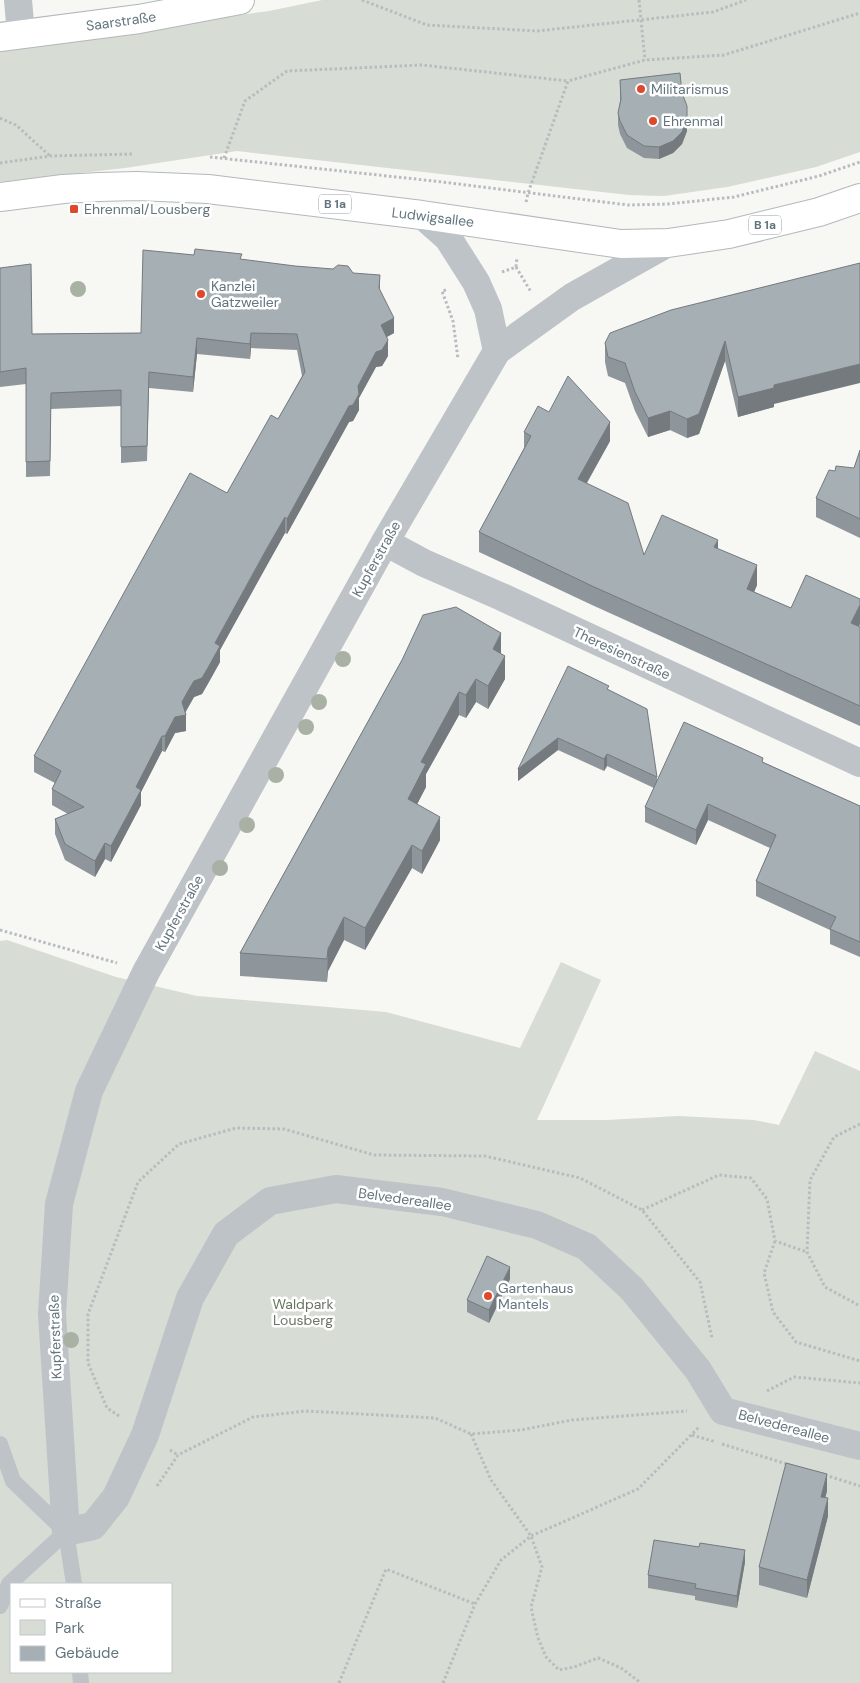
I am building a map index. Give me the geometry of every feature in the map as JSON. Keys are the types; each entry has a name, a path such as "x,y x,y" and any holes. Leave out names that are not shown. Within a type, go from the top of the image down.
{"main road":[{"name":"Saarstraße","path":"11,35 139,19 240,0"},
{"name":"Ludwigsallee","path":"0,197 63,189 108,187 137,186 208,189 422,215 621,244 668,243 729,234 819,212 860,198"}],"street":[{"path":"11,35 18,0"},
{"path":"422,215 448,238 476,282 488,309 497,351"},
{"name":"Kupferstraße","path":"66,1532 52,1314 59,1204 89,1091 146,972 385,542 497,351 572,297 668,243"},
{"name":"Theresienstraße","path":"385,542 424,563 502,597 860,763"},
{"name":"Belvedereallee","path":"66,1532 93,1526 116,1497 145,1434 190,1298 226,1234 270,1200 336,1189 442,1202 537,1225 587,1247 632,1289 698,1370 723,1411 860,1446"}],"lane":[{"path":"0,1444 13,1481 66,1532 74,1583"},
{"path":"11,1583 66,1532"},
{"path":"0,1606 10,1584"}],"path":[{"path":"362,0 427,25 537,31 713,12 746,0"},
{"path":"639,0 645,60"},
{"path":"224,158 245,102 287,71 422,65 568,81 645,60 724,55 860,13"},
{"path":"568,81 528,193 628,205 668,204 734,197 819,176 860,162"},
{"path":"0,118 16,125 50,156"},
{"path":"0,930 146,972"},
{"path":"860,1124 834,1137 810,1180 807,1252 826,1287 860,1306"},
{"path":"642,1210 719,1175 751,1178 767,1199 775,1242 764,1273 773,1312 796,1342 860,1361"},
{"path":"775,1242 807,1252"},
{"path":"762,1393 794,1377 860,1383"},
{"path":"178,1455 253,1417 306,1412 435,1418 471,1434 521,1430 572,1420 630,1416 676,1410 723,1411"},
{"path":"471,1434 491,1480 531,1536 542,1567 531,1607 538,1638 546,1657 559,1670 574,1667 598,1658 621,1668 641,1683"},
{"path":"443,1683 475,1604 501,1560 531,1536 638,1489 692,1435 795,1466"},
{"path":"823,1475 860,1486"},
{"path":"339,1683 386,1569 475,1604"}],"green space":[{"path":"322,0 860,0 860,152 816,167 727,187 664,196 629,195 237,151 125,168 0,182 0,49 269,11"},
{"name":"Waldpark Lousberg","path":"7,940 116,977 197,996 386,1012 520,1048 561,962 601,980 537,1120 607,1120 679,1116 754,1120 779,1125 815,1051 860,1071 860,1683 0,1683 0,941"}],"building":[{"name":"Ehrenmal","path":"680,73 682,93 687,106 687,119 682,132 673,141 659,147 644,146 627,135 618,113 621,99 620,80"},
{"path":"195,249 242,254 240,259 295,266 333,269 338,265 348,266 353,273 380,275 379,288 394,318 381,325 388,340 382,350 376,352 358,386 359,394 353,405 349,406 287,519 285,517 266,550 215,643 220,646 209,666 202,678 194,681 182,702 186,715 175,717 165,736 162,736 136,787 141,790 111,846 105,843 95,861 65,844 55,819 84,807 52,789 61,771 34,756 190,473 227,493 271,415 278,419 305,372 297,334 251,333 250,344 197,338 193,377 149,372 147,446 121,447 121,390 51,393 50,461 26,462 26,368 0,372 0,268 31,264 32,334 141,333 143,250 194,255"},
{"path":"860,263 860,364 774,385 774,388 738,397 725,341 699,414 687,419 670,411 648,418 635,392 625,363 608,357 605,343 610,333 671,310"},
{"path":"568,376 610,422 578,479 628,503 644,555 662,515 718,540 714,547 757,565 747,589 791,608 806,575 860,599 860,605 851,623 860,627 860,706 592,586 479,532 531,436 524,432 538,406 549,412"},
{"path":"860,450 860,519 816,498 829,470 835,471 836,466 854,468"},
{"path":"456,607 501,633 493,649 505,656 488,686 476,679 466,695 459,692 421,762 426,764 408,799 440,817 422,851 412,845 365,928 344,917 328,949 327,959 240,953 402,660 423,615"},
{"path":"568,666 609,686 607,689 647,709 657,777 607,754 604,759 558,738 518,769"},
{"path":"684,722 763,758 762,762 860,806 860,942 830,929 836,917 756,881 776,835 708,804 696,830 645,807"},
{"name":"Gartenhaus Mantels","path":"487,1256 510,1267 489,1310 467,1300"},
{"path":"786,1463 827,1474 821,1497 828,1498 807,1580 759,1567"},
{"path":"654,1540 699,1547 700,1543 745,1550 737,1596 695,1588 696,1584 648,1575"}],"place":[{"name":"Militarismus","path":"641,89"},
{"name":"Ehrenmal","path":"653,121"},
{"name":"Ehrenmal/Lousberg","path":"74,209"},
{"name":"Kanzlei Gatzweiler","path":"201,294"},
{"name":"Gartenhaus Mantels","path":"488,1296"}]}
